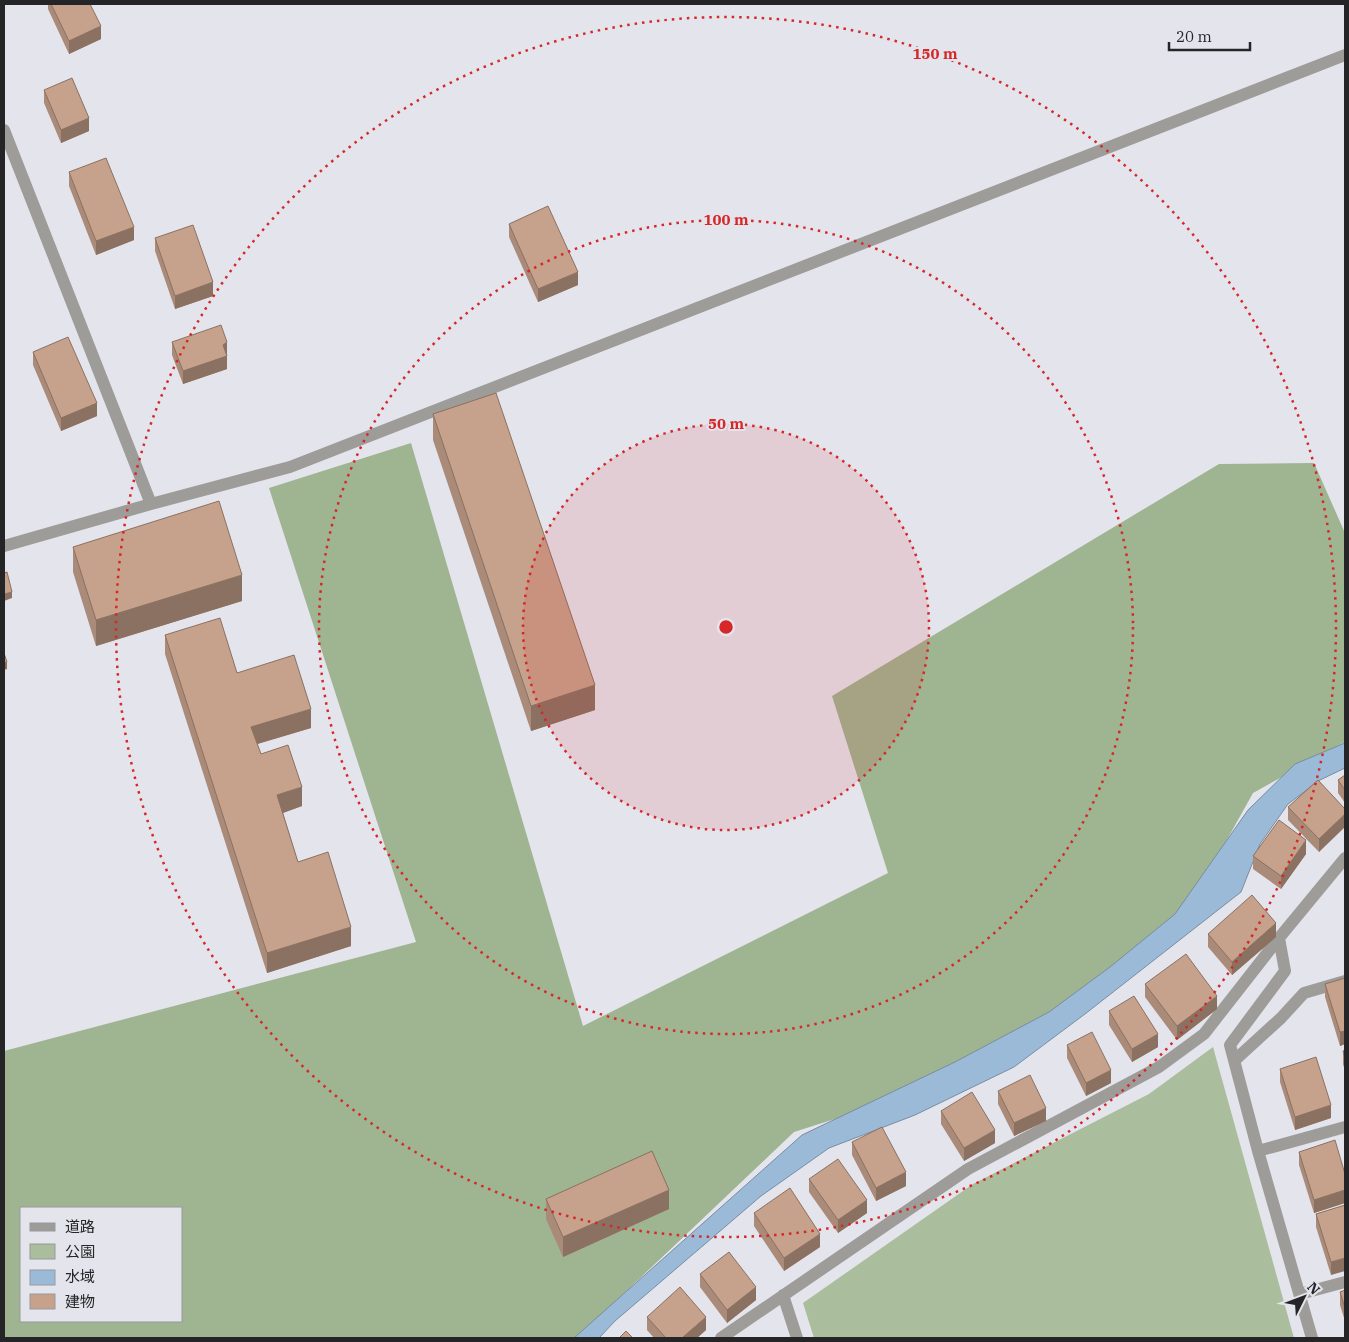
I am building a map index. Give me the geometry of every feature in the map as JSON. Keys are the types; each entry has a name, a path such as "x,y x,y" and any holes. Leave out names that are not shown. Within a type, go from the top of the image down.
{"street":[{"path":"4,546 290,467 1345,55"},
{"path":"4,130 151,504"},
{"path":"721,1338 968,1169 1159,1067 1204,1034 1345,858"},
{"path":"1279,938 1285,971 1230,1045 1312,1338"},
{"path":"1235,1060 1281,1018 1304,993 1345,981"},
{"path":"1258,1150 1345,1126"},
{"path":"1300,1294 1345,1282"},
{"path":"784,1295 797,1338"}],"green space":[{"path":"411,443 583,1026 888,873 832,696 1219,464 1314,463 1345,533 1345,742 1253,793 1171,940 951,1082 794,1132 577,1338 4,1338 4,1051 416,942 269,488"},
{"path":"1213,1047 1294,1338 814,1338 803,1303 973,1184 1149,1094"}],"water":[{"path":"1345,743 1345,768 1320,780 1288,804 1260,844 1241,892 1085,1014 1014,1067 915,1115 829,1148 761,1196 615,1321 599,1338 574,1338 802,1135 955,1062 1049,1012 1110,967 1175,914 1248,810 1295,764"}],"building":[{"path":"51,4 90,4 101,26 69,41"},
{"path":"72,78 89,118 61,130 44,90"},
{"path":"106,158 134,227 96,241 69,172"},
{"path":"548,206 578,272 538,289 509,224"},
{"path":"193,225 213,282 175,296 155,238"},
{"path":"221,325 227,342 223,345 227,356 183,371 172,342"},
{"path":"68,337 97,403 61,418 33,352"},
{"path":"496,393 595,685 531,706 433,414"},
{"path":"219,501 242,575 96,620 73,547"},
{"path":"7,572 12,592 4,594 4,573"},
{"path":"220,618 237,673 294,655 311,709 251,727 261,754 288,745 302,787 277,795 298,862 328,852 351,927 267,953 165,635"},
{"path":"1345,775 1345,790 1338,780"},
{"path":"1318,780 1345,809 1345,814 1319,839 1288,807"},
{"path":"1279,820 1306,840 1281,876 1253,856"},
{"path":"1252,895 1276,923 1232,962 1208,934"},
{"path":"1186,954 1217,996 1177,1026 1145,984"},
{"path":"1345,978 1345,1031 1340,1032 1325,984"},
{"path":"1134,996 1158,1034 1132,1049 1109,1011"},
{"path":"1092,1032 1111,1070 1086,1083 1067,1045"},
{"path":"1316,1057 1331,1105 1295,1117 1280,1069"},
{"path":"1030,1075 1046,1108 1014,1123 998,1091"},
{"path":"972,1092 995,1130 964,1148 941,1111"},
{"path":"882,1127 906,1172 876,1188 852,1142"},
{"path":"1335,1140 1345,1174 1345,1190 1314,1200 1299,1152"},
{"path":"652,1151 669,1190 563,1237 546,1199"},
{"path":"838,1159 867,1200 838,1220 809,1179"},
{"path":"790,1188 820,1234 784,1258 754,1213"},
{"path":"1345,1205 1345,1258 1331,1262 1316,1214"},
{"path":"729,1252 756,1287 727,1310 700,1274"},
{"path":"680,1287 706,1317 682,1338 666,1338 647,1317"},
{"path":"1345,1290 1345,1308 1340,1292"},
{"path":"626,1331 633,1338 619,1338"}]}
